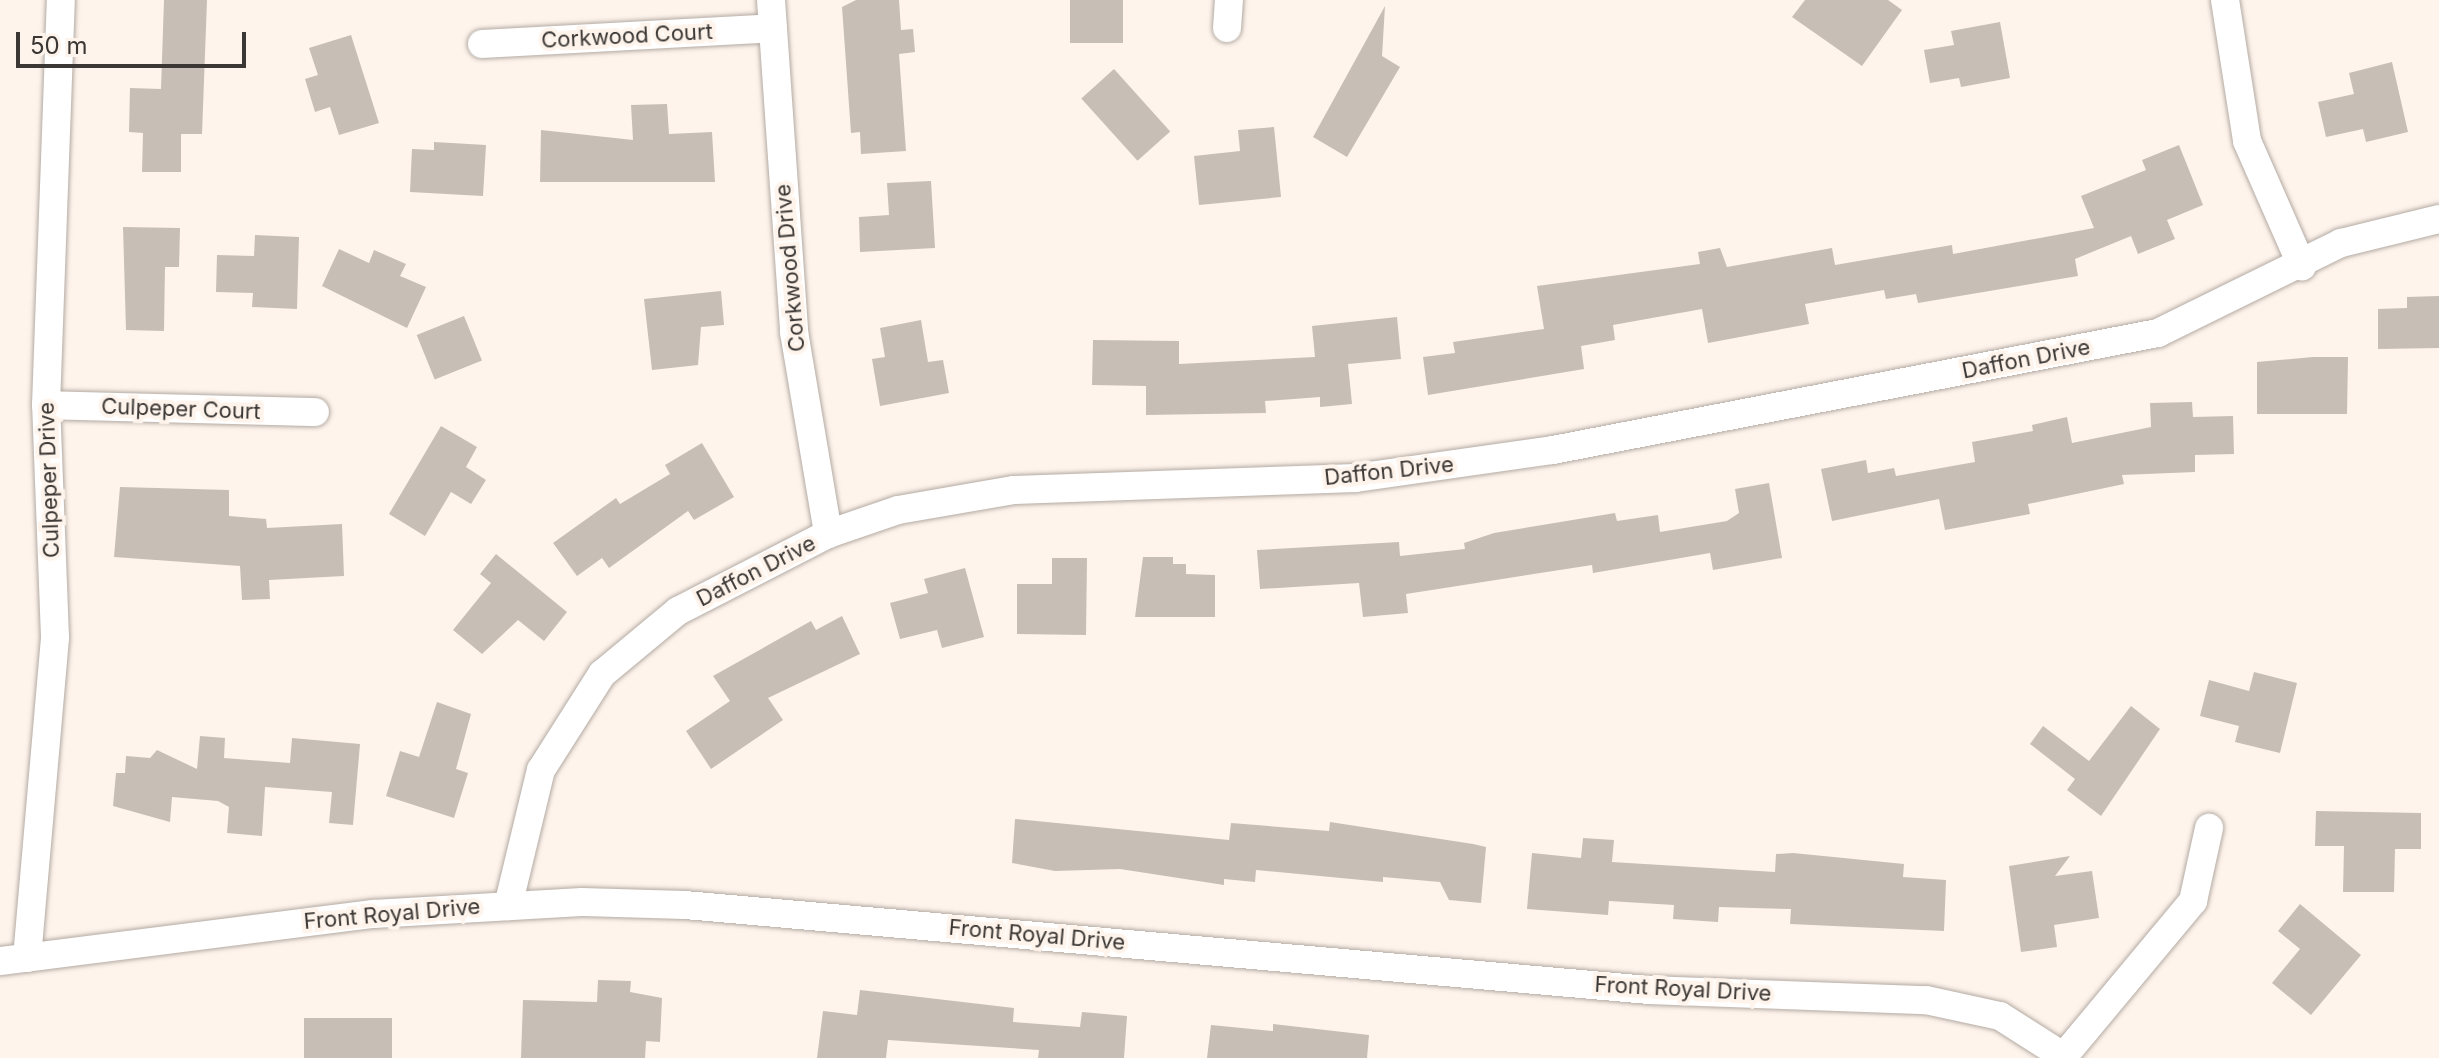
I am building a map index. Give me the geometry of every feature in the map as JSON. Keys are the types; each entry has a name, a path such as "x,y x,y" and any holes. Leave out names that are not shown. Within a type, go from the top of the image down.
{"street":[{"name":"Culpeper Drive","path":"13,960 55,637 46,405 61,0"},
{"name":"Corkwood Drive","path":"771,0 794,332 828,534"},
{"path":"1227,28 1229,0"},
{"path":"2225,0 2247,141 2302,266"},
{"name":"Corkwood Court","path":"482,44 773,28"},
{"name":"Daffon Drive","path":"508,906 541,770 602,674 678,611 828,534 898,510 1014,490 1356,478 1553,450 2158,333 2302,266 2341,243 2439,219"},
{"name":"Culpeper Court","path":"46,405 315,412"},
{"path":"2065,1057 2193,901 2209,828"},
{"name":"Front Royal Drive","path":"13,960 373,914 508,906 685,905 1648,990 1926,1000 2000,1016 2065,1057"}],"building":[{"path":"164,0 207,0 202,134 181,134 181,172 142,172 143,133 129,132 130,88 161,89"},
{"path":"856,0 899,0 901,30 913,29 915,52 899,54 906,151 861,154 860,132 851,133 842,7"},
{"path":"1070,0 1123,0 1123,43 1070,43"},
{"path":"1805,0 1888,0 1902,10 1862,66 1792,17"},
{"path":"1385,6 1382,56 1400,67 1347,157 1313,137"},
{"path":"2000,22 2010,78 1961,87 1959,78 1930,83 1924,50 1954,45 1951,31"},
{"path":"351,35 379,123 339,135 330,107 315,112 305,79 318,75 309,48"},
{"path":"2392,62 2408,132 2366,142 2363,129 2326,137 2318,102 2354,94 2349,73"},
{"path":"1114,69 1170,131 1138,161 1081,98"},
{"path":"667,104 669,134 712,132 715,182 540,182 541,130 633,140 631,105"},
{"path":"1274,127 1281,197 1199,205 1194,156 1240,151 1238,130"},
{"path":"434,142 486,145 483,196 410,192 412,149 434,150"},
{"path":"2179,145 2203,205 2167,220 2175,239 2138,254 2131,236 2075,259 2078,276 1918,303 1916,294 1886,299 1884,290 1805,304 1809,324 1708,343 1702,309 1613,325 1615,340 1581,346 1584,369 1428,395 1423,357 1455,353 1453,342 1544,329 1537,286 1700,264 1698,252 1720,248 1727,267 1832,248 1835,265 1952,245 1953,254 2094,228 2081,196 2146,170 2142,160"},
{"path":"931,181 935,248 860,252 859,217 889,215 887,183"},
{"path":"123,227 180,228 179,267 165,267 164,331 126,330"},
{"path":"255,235 299,237 297,309 252,307 253,293 216,292 217,255 254,256"},
{"path":"339,249 369,263 374,250 406,264 400,276 426,287 407,328 322,286"},
{"path":"721,291 724,325 701,327 698,365 652,370 644,299"},
{"path":"2439,296 2439,348 2378,349 2378,309 2407,308 2407,297"},
{"path":"464,316 482,361 435,380 417,335"},
{"path":"1397,317 1401,359 1348,364 1352,404 1320,407 1320,397 1265,401 1266,413 1146,415 1146,386 1092,385 1093,340 1179,341 1179,364 1315,357 1312,326"},
{"path":"921,320 928,362 943,360 949,393 880,406 872,359 885,357 880,328"},
{"path":"2348,357 2347,414 2257,414 2257,362"},
{"path":"2192,402 2193,417 2233,416 2234,454 2195,455 2195,472 2122,475 2124,484 2028,504 2030,514 1945,530 1939,499 1832,521 1821,469 1866,460 1868,473 1894,468 1896,476 1975,462 1972,442 2033,431 2032,425 2067,417 2072,443 2151,427 2150,403"},
{"path":"441,426 477,447 466,467 486,480 471,504 451,492 425,536 389,514"},
{"path":"702,443 734,497 694,520 688,511 609,568 602,558 577,576 553,543 616,498 620,504 670,474 665,465"},
{"path":"1769,483 1782,558 1713,570 1710,553 1593,573 1592,565 1406,594 1408,613 1363,617 1359,583 1260,589 1257,550 1399,542 1400,556 1465,549 1464,543 1494,533 1615,513 1617,521 1658,515 1660,532 1727,521 1739,513 1735,489"},
{"path":"120,487 229,490 229,516 266,519 267,528 342,524 344,576 269,580 270,599 242,600 240,566 114,557"},
{"path":"496,554 567,612 544,641 518,620 482,654 453,630 491,583 480,574"},
{"path":"1143,557 1173,557 1173,564 1186,564 1186,574 1215,575 1215,617 1135,617"},
{"path":"1052,558 1087,558 1086,635 1017,634 1017,584 1052,584"},
{"path":"965,568 984,637 942,648 937,630 900,639 890,603 928,593 924,579"},
{"path":"842,616 860,654 768,698 783,720 711,769 686,731 730,701 713,676 811,621 816,630"},
{"path":"2254,672 2297,683 2280,753 2235,742 2239,726 2200,716 2209,680 2249,691"},
{"path":"437,702 471,714 456,769 468,773 454,818 386,796 400,751 419,757"},
{"path":"2131,706 2160,729 2101,816 2067,790 2075,779 2030,744 2043,726 2089,761"},
{"path":"200,736 225,738 224,758 290,763 292,738 360,744 353,825 329,823 332,792 265,787 262,836 227,833 229,807 218,801 172,797 170,822 113,806 116,773 125,773 126,756 150,758 157,750 197,769"},
{"path":"2316,811 2421,813 2421,849 2395,849 2394,892 2343,892 2344,846 2315,846"},
{"path":"1015,819 1229,840 1231,823 1329,831 1330,822 1473,844 1486,847 1481,903 1449,900 1440,882 1383,877 1383,882 1256,870 1255,882 1224,879 1224,885 1120,869 1055,871 1012,863"},
{"path":"1583,838 1614,840 1612,862 1775,872 1776,854 1793,853 1904,864 1903,877 1946,880 1944,931 1790,924 1791,909 1719,907 1718,922 1673,919 1674,905 1609,901 1608,915 1527,909 1532,853 1581,858"},
{"path":"2070,856 2055,876 2092,871 2099,918 2054,925 2057,947 2021,952 2009,866"},
{"path":"2300,904 2361,955 2311,1015 2272,983 2300,949 2278,931"},
{"path":"598,980 631,981 630,992 662,998 660,1042 646,1041 645,1058 521,1058 523,1000 597,1002"},
{"path":"860,990 1014,1008 1013,1022 1080,1027 1082,1012 1127,1016 1124,1058 1038,1058 1039,1050 888,1040 886,1058 817,1058 823,1011 857,1015"},
{"path":"304,1018 392,1018 392,1058 304,1058"},
{"path":"1273,1024 1369,1035 1367,1058 1207,1058 1211,1025 1273,1031"}]}
